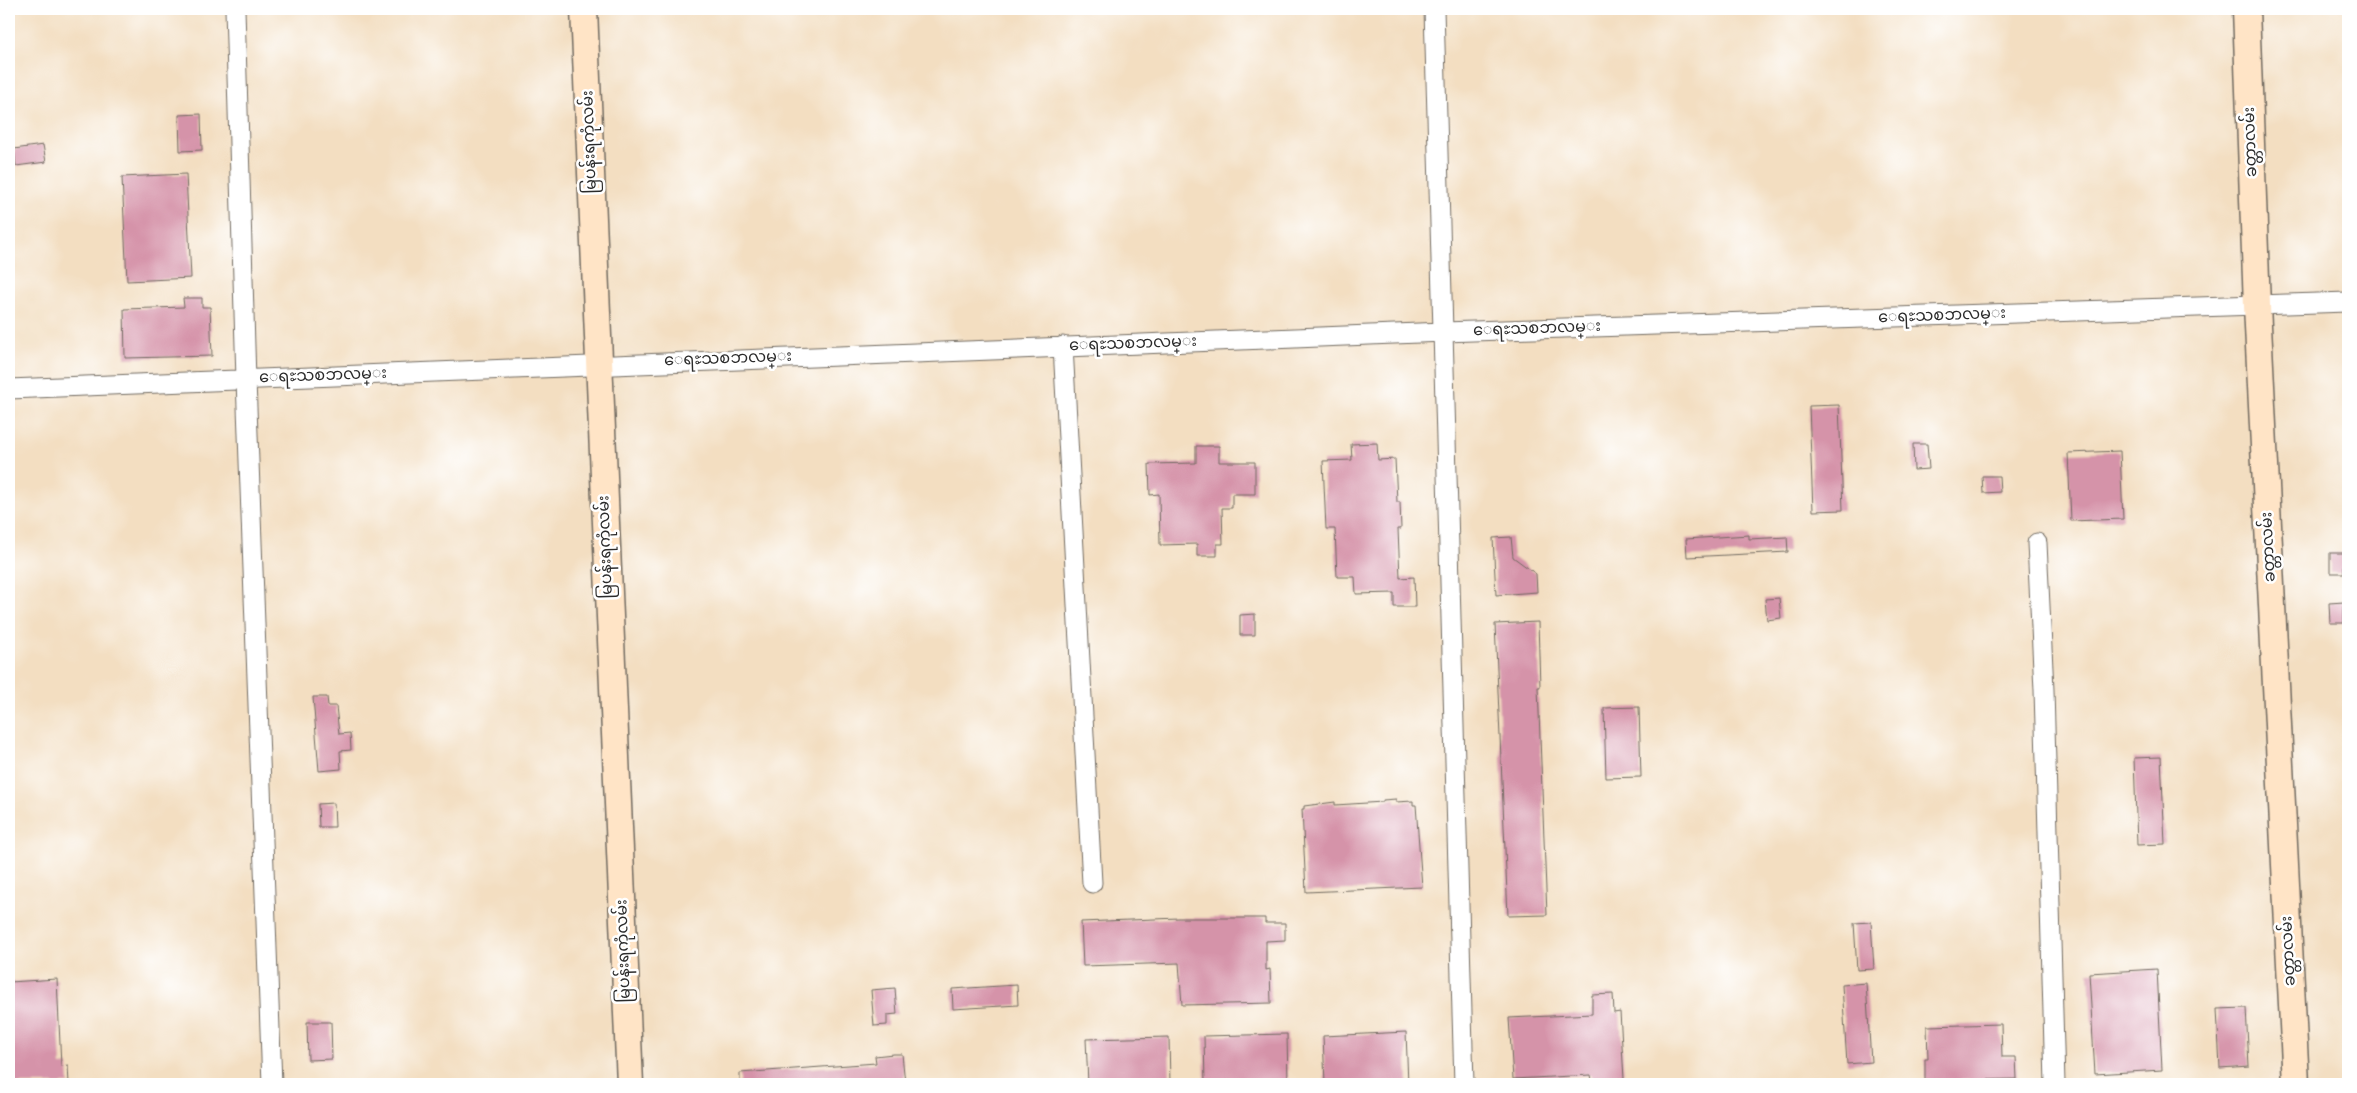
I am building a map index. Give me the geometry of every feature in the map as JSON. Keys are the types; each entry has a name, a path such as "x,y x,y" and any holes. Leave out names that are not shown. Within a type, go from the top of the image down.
{"street":[{"path":"235,9 246,380 272,1084"},
{"name":"မြပန်းရကုံလမ်း","path":"584,9 630,1084"},
{"path":"1434,9 1464,1084"},
{"name":"ခတ္တာလမ်း","path":"2246,9 2257,306 2296,1084"},
{"name":"ေရႊသစၥာလမ္း","path":"9,389 1063,346 2348,302"},
{"path":"1063,346 1092,883"},
{"path":"2037,543 2044,690 2055,1084"}],"building":[{"path":"201,114 202,150 180,151 179,115"},
{"path":"43,145 46,162 16,166 14,149"},
{"path":"186,174 191,278 127,281 122,177"},
{"path":"183,298 202,298 202,307 210,307 212,356 125,358 124,309 184,307"},
{"path":"1839,405 1843,510 1813,511 1809,406"},
{"path":"1377,443 1378,460 1395,459 1397,502 1400,502 1401,529 1398,529 1400,578 1414,577 1415,607 1394,607 1394,593 1356,594 1355,577 1337,577 1335,529 1326,529 1323,461 1352,460 1351,444"},
{"path":"1913,444 1927,444 1929,469 1914,470"},
{"path":"1196,446 1219,446 1219,462 1255,462 1255,494 1232,494 1232,508 1222,508 1223,544 1217,544 1217,556 1197,556 1197,544 1160,545 1159,494 1150,495 1149,464 1196,463"},
{"path":"2120,451 2123,519 2071,521 2068,453"},
{"path":"1982,476 1999,476 2000,492 1983,493"},
{"path":"1749,535 1749,539 1787,537 1788,552 1687,557 1686,539"},
{"path":"1511,537 1513,557 1536,574 1537,592 1496,595 1493,538"},
{"path":"2330,553 2344,553 2344,573 2330,573"},
{"path":"1779,598 1781,618 1767,620 1765,599"},
{"path":"2344,602 2344,623 2330,623 2329,603"},
{"path":"1255,614 1255,635 1240,635 1240,615"},
{"path":"1538,622 1540,687 1538,687 1547,915 1508,916 1495,624"},
{"path":"313,697 327,697 328,706 336,706 339,734 350,733 351,750 340,751 341,769 319,771"},
{"path":"1639,707 1641,777 1606,778 1604,708"},
{"path":"2161,757 2165,844 2137,845 2134,758"},
{"path":"1396,799 1396,802 1413,801 1413,805 1416,805 1422,887 1306,892 1302,809 1304,809 1304,806 1335,802 1335,805 1383,802 1383,800"},
{"path":"334,803 335,827 319,827 318,804"},
{"path":"1179,918 1265,918 1265,923 1285,923 1285,940 1266,941 1266,970 1270,969 1271,1003 1182,1005 1179,963 1083,966 1081,922"},
{"path":"1871,922 1874,969 1857,970 1854,923"},
{"path":"2157,969 2162,1070 2095,1074 2089,973"},
{"path":"57,979 61,1066 68,1065 69,1084 9,1084 9,982"},
{"path":"1866,983 1871,1062 1847,1064 1842,985"},
{"path":"1017,985 1018,1005 953,1009 952,989"},
{"path":"895,988 897,1014 887,1015 887,1025 874,1026 871,990"},
{"path":"1613,994 1614,1013 1620,1012 1624,1079 1592,1080 1591,1075 1513,1079 1509,1018 1592,1014 1592,995"},
{"path":"2246,1008 2249,1066 2220,1068 2217,1009"},
{"path":"307,1022 331,1022 332,1059 308,1060"},
{"path":"2001,1024 2002,1057 2016,1057 2017,1079 1925,1081 1925,1059 1928,1059 1927,1026"},
{"path":"1406,1032 1408,1084 1325,1084 1323,1036"},
{"path":"1287,1034 1288,1084 1205,1084 1204,1036"},
{"path":"1169,1037 1170,1084 1088,1084 1086,1039"},
{"path":"902,1054 905,1083 740,1084 740,1073 876,1063 875,1056"}]}
